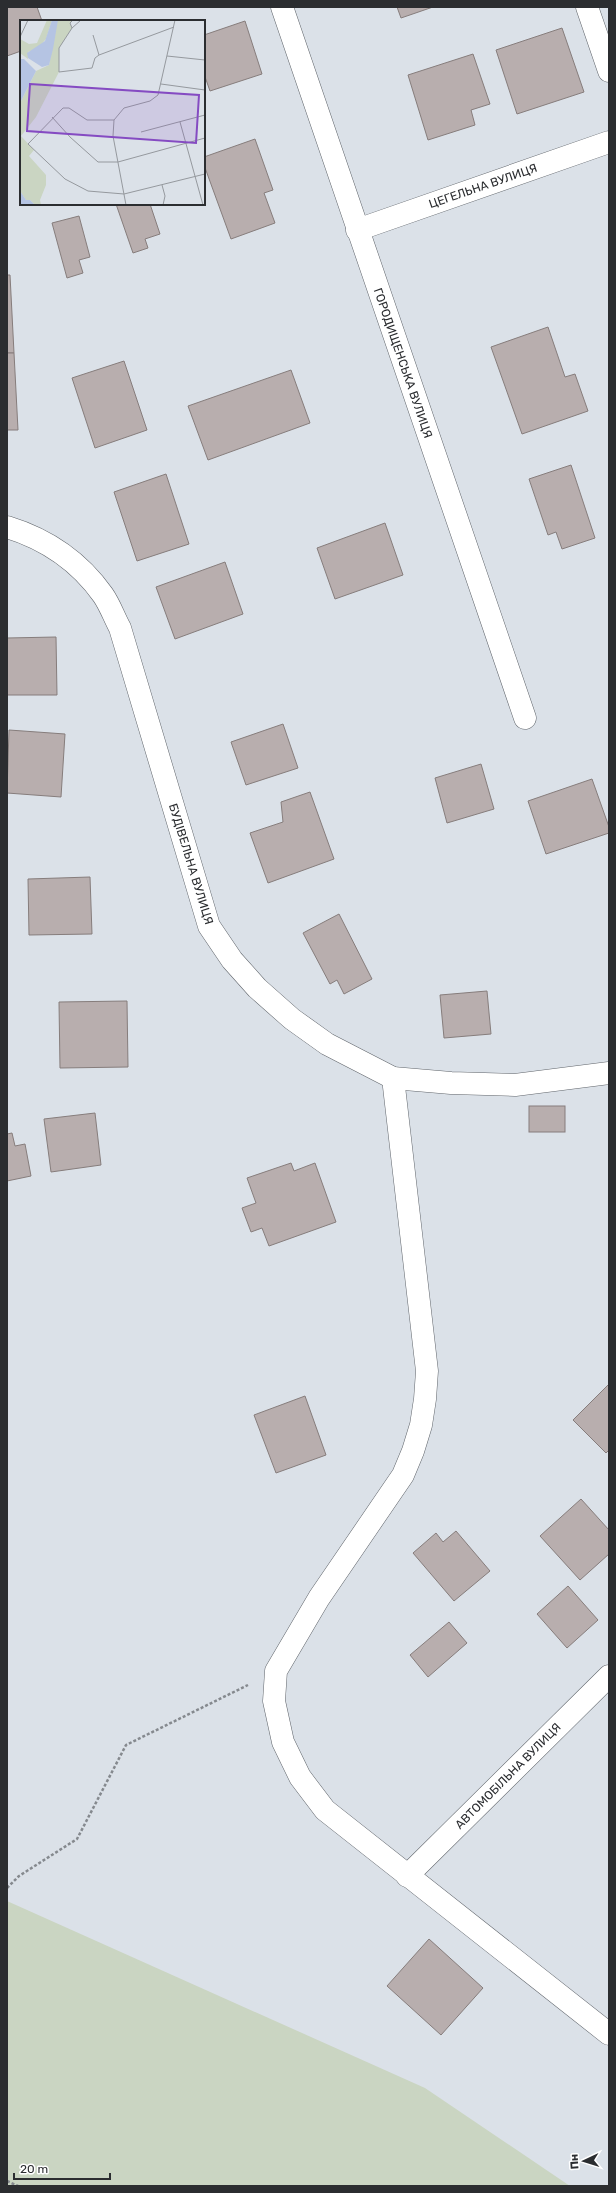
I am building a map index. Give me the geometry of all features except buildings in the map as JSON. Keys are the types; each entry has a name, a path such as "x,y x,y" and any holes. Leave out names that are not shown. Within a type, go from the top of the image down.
{"street":[{"name":"ГОРОДИЩЕНСЬКА ВУЛИЦЯ","path":"282,7 525,718"},
{"path":"587,7 609,71"},
{"name":"ЦЕГЕЛЬНА ВУЛИЦЯ","path":"357,230 609,142"},
{"name":"БУДІВЕЛЬНА ВУЛИЦЯ","path":"7,527 32,535 58,550 82,571 103,595 120,628 209,926 232,960 258,988 292,1019 327,1044 393,1078 451,1084 515,1085 609,1073"},
{"path":"393,1078 427,1371 421,1425 413,1451 403,1475 319,1598 276,1671 274,1701 283,1742 300,1777 324,1810 609,2034"},
{"name":"АВТОМОБІЛЬНА ВУЛИЦЯ","path":"407,1876 609,1676"}],"path":[{"path":"7,1888 19,1876 77,1839 126,1745 276,1671"},
{"path":"7,2181 18,2186"}],"green space":[{"path":"7,1901 425,2088 570,2186 7,2186"}]}
